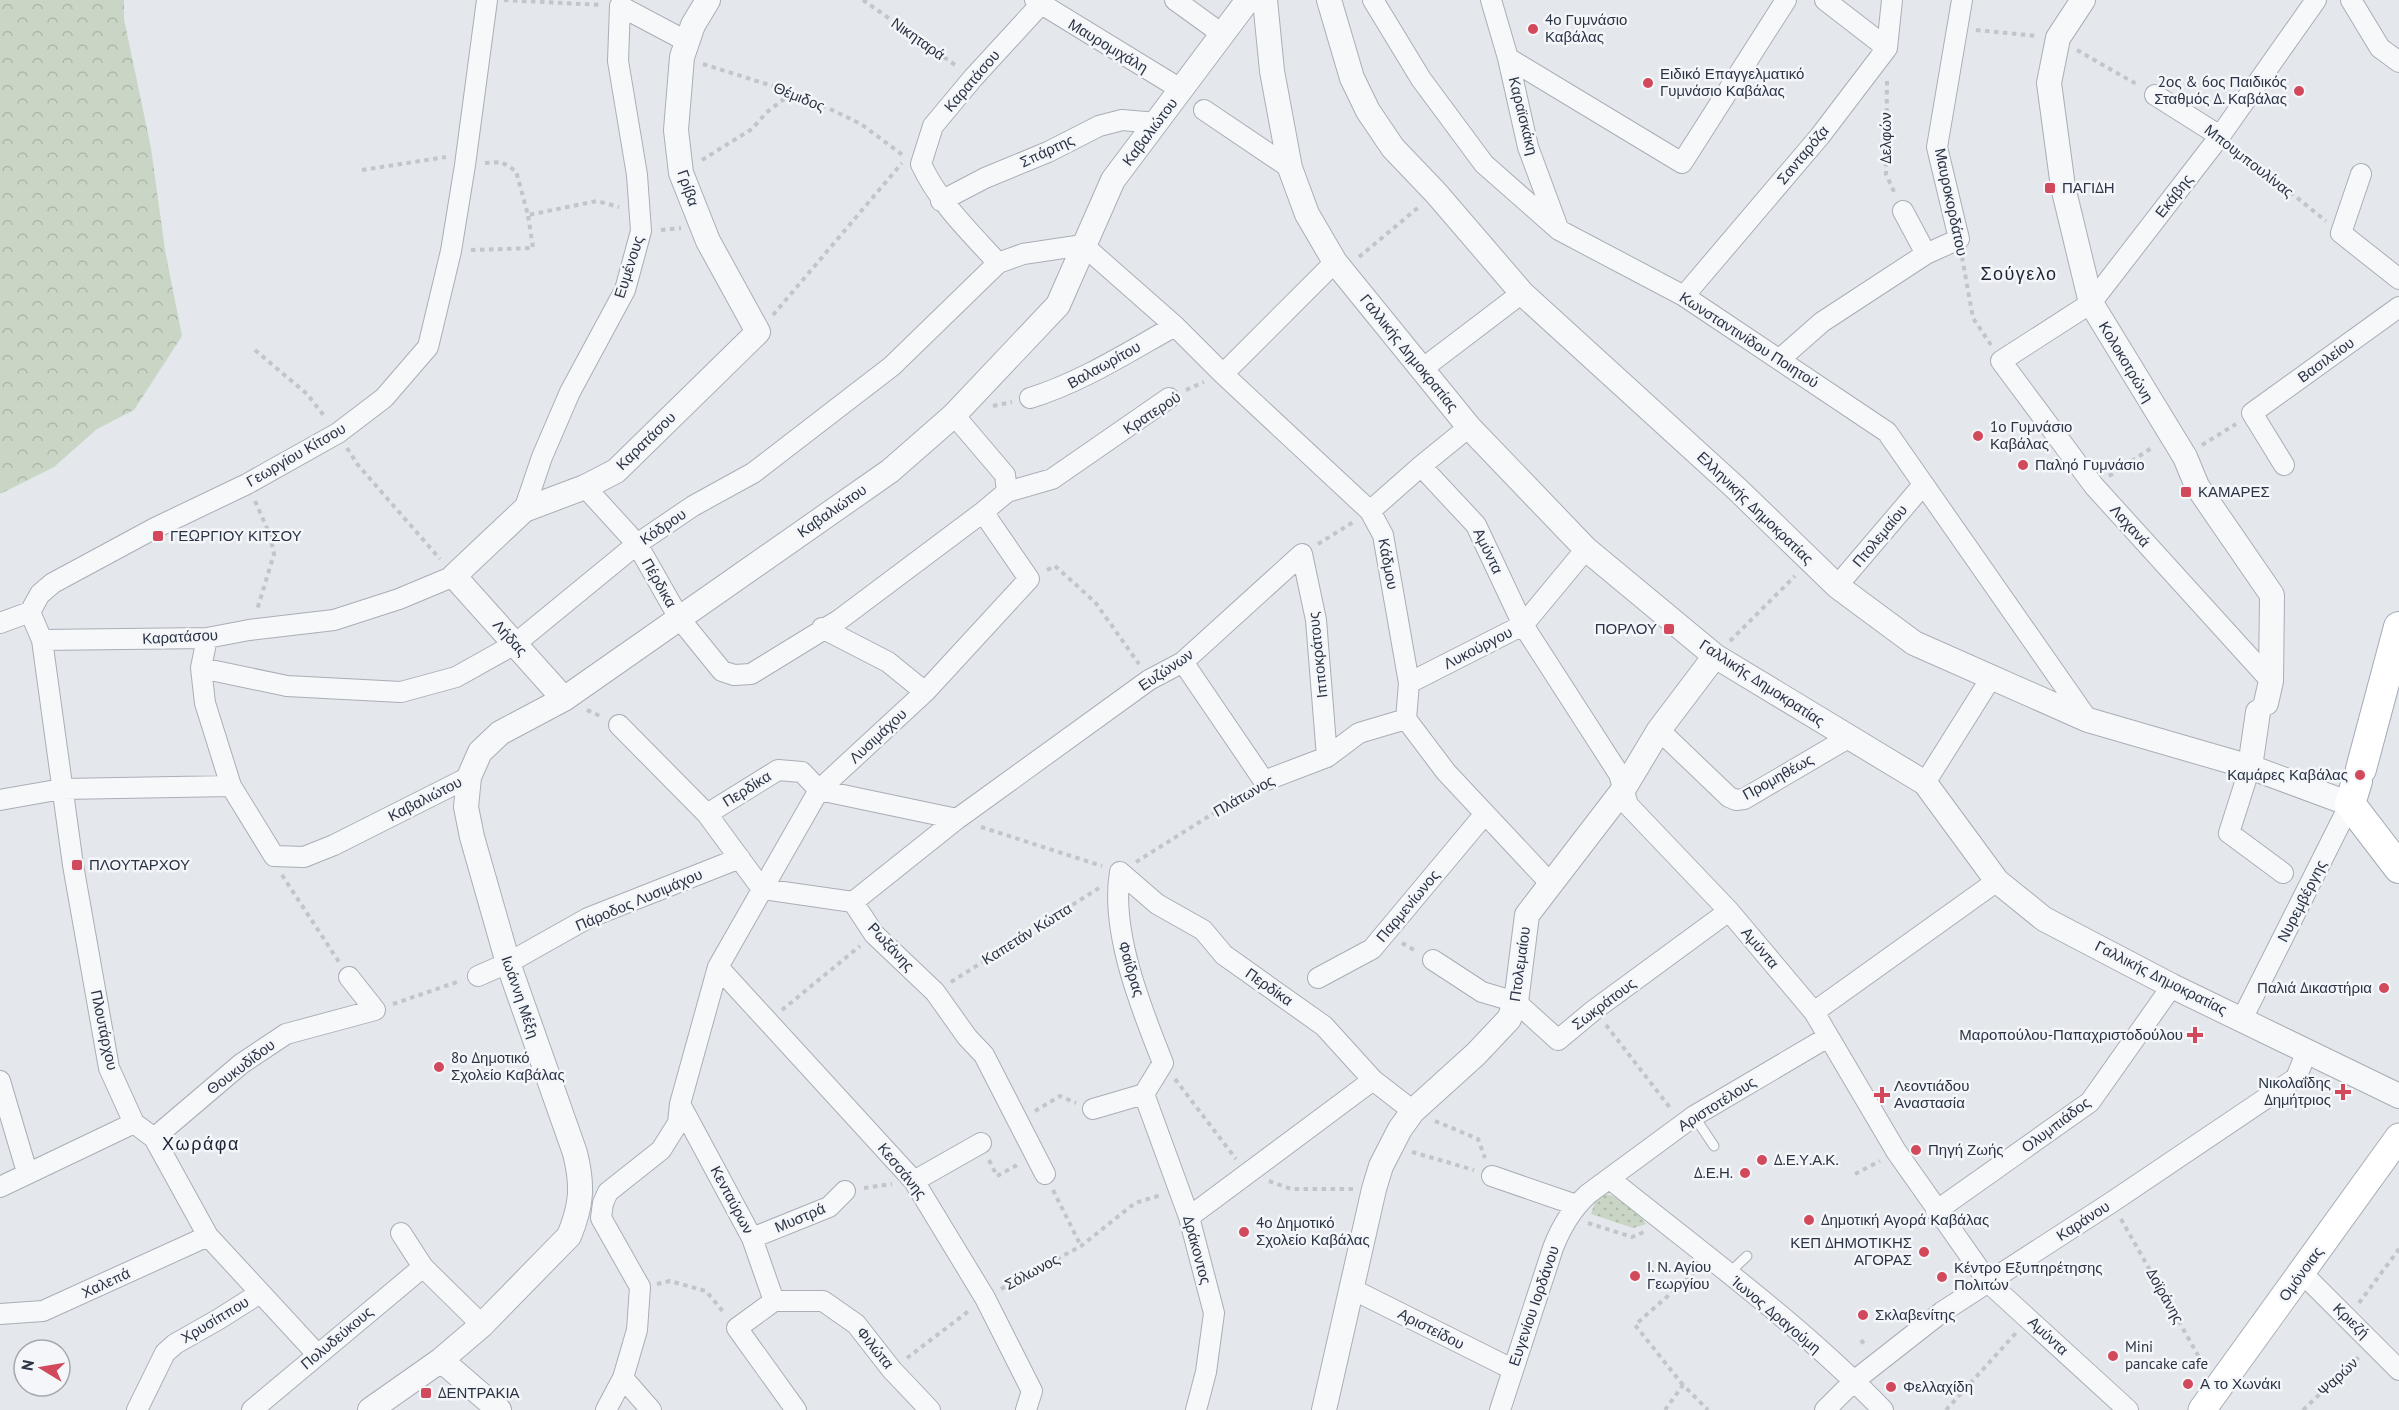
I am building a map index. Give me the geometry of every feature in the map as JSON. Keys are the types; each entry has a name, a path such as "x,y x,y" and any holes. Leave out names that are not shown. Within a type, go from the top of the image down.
{"main road":[{"name":"Νυρεμβέργης","path":"2356,784 2399,627"},
{"path":"2356,784 2399,868"},
{"name":"Ομόνοιας","path":"2208,1404 2397,1145"}],"street":[{"name":"Γεωργίου Κίτσου","path":"30,612 40,594 53,583 155,528 247,484 338,434 384,398 428,347 451,251 487,0"},
{"name":"Γρίβα","path":"708,0 693,25 684,49 676,130 681,173 708,241 758,332"},
{"path":"1175,0 1222,34"},
{"name":"Καβαλιώτου","path":"274,856 304,856 334,845 469,777 480,752 500,733 564,699 890,471 954,415 1058,305 1113,180 1248,0"},
{"name":"Γαλλικής Δημοκρατίας","path":"1265,0 1272,71 1290,168 1307,214 1339,266 1469,428 1586,549 1715,656 1925,783 1996,881 2044,919 2172,986 2399,1096"},
{"name":"Ελληνικής Δημοκρατίας","path":"1329,0 1352,78 1368,111 1393,148 1436,193 1522,293 1737,489 1837,586 1914,643 2088,720 2250,767 2356,784"},
{"name":"Κωνσταντινίδου Ποιητού","path":"1373,0 1420,78 1484,164 1559,230 1684,296 1887,432 2088,720"},
{"name":"Καραϊσκάκη","path":"1491,0 1508,58 1528,147 1559,230"},
{"path":"1508,58 1682,163 1786,0"},
{"path":"1825,0 1887,48"},
{"path":"1887,48 1892,0"},
{"name":"Μαυροκορδάτου","path":"1959,239 1937,147 1962,0"},
{"name":"Κολοκοτρώνη","path":"2083,0 2058,38 2049,83 2063,187 2091,303 2185,457 2197,486 2272,595 2265,699 2250,767"},
{"name":"Εκάβης","path":"2001,361 2091,303 2220,136 2316,0"},
{"path":"2351,0 2380,48 2399,62"},
{"name":"Καρατάσου","path":"942,201 931,187 921,164 933,126 1037,3"},
{"name":"Μαυρομιχάλη","path":"1037,3 1182,90"},
{"path":"620,6 684,49"},
{"name":"Ευμένους","path":"524,510 542,458 570,392 625,290 641,222 637,175 618,61 620,6"},
{"name":"Σανταρόζα","path":"1684,296 1820,136 1887,48"},
{"name":"Μπουμπουλίνας","path":"2155,95 2220,136"},
{"path":"1204,110 1290,168"},
{"name":"Σπάρτης","path":"942,201 1099,126 1122,120 1157,123"},
{"path":"2361,174 2341,233 2399,279"},
{"path":"942,201 998,263"},
{"path":"1903,211 1926,254"},
{"path":"1780,359 1822,322 1926,254 1959,239"},
{"name":"Κόδρου","path":"201,668 287,686 401,692 456,677 515,644 637,544 693,507 753,473 892,366 998,263 1023,254 1083,245"},
{"name":"Κάδμου","path":"1083,245 1176,326 1223,374 1370,511 1383,535 1409,683 1406,719"},
{"path":"1223,374 1339,266"},
{"path":"1422,369 1522,293"},
{"name":"Βασιλείου","path":"2252,414 2399,307"},
{"name":"Βαλαωρίτου","path":"1030,398 1057,390 1094,372 1176,326"},
{"name":"Καρατάσου","path":"42,640 207,638 249,630 334,620 399,599 454,576 524,510 585,487 616,471 758,332"},
{"name":"Λαχανά","path":"2001,361 2094,486 2265,699"},
{"name":"Κρατερού","path":"1007,492 1052,480 1169,398"},
{"path":"2252,414 2284,465"},
{"path":"822,628 839,620 1007,492 1005,475 954,415"},
{"path":"1370,511 1469,428"},
{"name":"Αμύντα","path":"1421,466 1476,525 1523,625 1619,774 1628,805 1729,911 1814,1012 1896,1151 1936,1211 1989,1283 2128,1410"},
{"name":"Πτολεμαίου","path":"1837,586 1923,485"},
{"name":"Πέρδικα","path":"585,487 637,544 679,618 722,671 734,675 752,674 822,628"},
{"path":"983,512 1029,579"},
{"name":"Λυκούργου","path":"1409,683 1523,625 1586,549"},
{"name":"Ευζώνων","path":"853,902 957,819 1149,680 1183,662 1302,554"},
{"name":"Ιπποκράτους","path":"1302,554 1316,620 1327,757"},
{"name":"Λήδας","path":"454,576 564,699"},
{"name":"Λυσιμάχου","path":"640,1287 601,1218 603,1203 608,1192 661,1150 678,1123 680,1104 718,967 819,790 925,692 1029,579"},
{"path":"0,623 30,612"},
{"name":"Πλουτάρχου","path":"30,612 42,640 73,866 109,1068 134,1123 154,1138 208,1236 317,1354"},
{"path":"822,628 888,662 925,692"},
{"path":"207,638 201,668 205,703 231,786 274,856"},
{"name":"Πτολεμαίου","path":"1324,1410 1350,1288 1381,1166 1391,1145 1413,1111 1476,1054 1509,1019 1516,1002 1527,915 1623,790 1659,730 1715,656"},
{"path":"1183,662 1264,781"},
{"path":"1925,783 1992,678"},
{"path":"1406,719 1440,765 1484,815 1550,883"},
{"name":"Πλάτωνος","path":"1264,781 1327,757 1359,733 1406,719"},
{"path":"619,724 707,814 762,889 853,902"},
{"name":"Προμηθέως","path":"1659,730 1729,797 1736,800 1744,799 1848,738"},
{"path":"2250,767 2229,833 2283,873"},
{"name":"Περδίκα","path":"707,814 778,770 802,771 819,790 957,819"},
{"name":"Ιωάννη Μέξη","path":"370,1410 441,1360 482,1325 569,1236 580,1199 581,1178 575,1153 508,963 472,837 466,807 469,777"},
{"name":"Νυρεμβέργης","path":"2242,1018 2356,784"},
{"path":"0,800 62,789 231,786"},
{"name":"Παρμενίωνος","path":"1318,978 1372,949 1484,815"},
{"name":"Πάροδος Λυσιμάχου","path":"508,963 588,918 740,858"},
{"name":"Περδίκα","path":"1120,874 1157,904 1203,930 1224,955 1324,1026 1373,1080 1413,1111"},
{"name":"Φαίδρας","path":"1120,874 1118,925 1148,1024 1163,1063 1144,1094"},
{"path":"1814,1012 1996,881"},
{"name":"Ρωξάνης","path":"853,902 874,934 935,992 984,1055 1045,1174"},
{"name":"Σωκράτους","path":"1433,960 1482,992 1516,1002 1558,1040 1594,1010 1729,911"},
{"path":"478,976 508,963"},
{"name":"Κεσσάνης","path":"718,967 914,1181 985,1298 1032,1390 1026,1410"},
{"path":"349,977 375,1010"},
{"name":"Ολυμπιάδος","path":"1936,1211 2090,1102 2172,986"},
{"name":"Θουκυδίδου","path":"154,1138 241,1064 286,1034 375,1010"},
{"name":"Αριστοτέλους","path":"1572,1211 1588,1194 1688,1120 1828,1037"},
{"name":"Καράνου","path":"1825,1410 1854,1381 1941,1312 2112,1202 2296,1078 2307,1051"},
{"path":"1189,1217 1373,1080"},
{"path":"0,1081 27,1172"},
{"path":"1093,1109 1144,1094"},
{"name":"Δράκοντος","path":"1144,1094 1189,1217 1214,1313 1206,1372 1196,1410"},
{"name":"Κενταύρων","path":"680,1104 752,1238 774,1301"},
{"path":"0,1187 27,1172 134,1123"},
{"path":"914,1181 981,1143"},
{"path":"1492,1176 1572,1211"},
{"name":"Ίωνος Δραγούμη","path":"1610,1179 1728,1274 1854,1381 1882,1410"},
{"name":"Μυστρά","path":"752,1238 829,1207 845,1191"},
{"name":"Ευγενίου Ιορδάνου","path":"1500,1410 1553,1248 1572,1211"},
{"path":"401,1233 423,1267 482,1325"},
{"name":"Χαλεπά","path":"0,1314 43,1311 208,1236"},
{"name":"Πολυδεύκους","path":"252,1410 423,1267"},
{"name":"Κριεζή","path":"2302,1274 2399,1370"},
{"path":"606,1410 623,1378 637,1330 640,1287"},
{"name":"Αριστείδου","path":"1350,1288 1512,1369"},
{"name":"Χρυσίππου","path":"137,1410 165,1353 175,1344 260,1293"},
{"path":"774,1301 737,1328 796,1410"},
{"name":"Φιλώτα","path":"774,1301 823,1301 855,1324 892,1370 930,1410"},
{"path":"441,1360 498,1410"},
{"path":"623,1378 651,1410"}],"lane":[{"path":"1688,1120 1714,1146"},
{"path":"1728,1274 1747,1256"}],"path":[{"path":"498,0 620,6"},
{"name":"Νικηταρά","path":"863,0 973,78"},
{"name":"Δελφών","path":"1887,48 1886,174 1903,211"},
{"name":"Θέμιδος","path":"684,49 793,92 861,124 907,158 758,332"},
{"path":"681,173 752,129 766,113 793,92"},
{"name":"Μπουμπουλίνας","path":"2220,136 2341,233"},
{"path":"362,170 466,159 501,162 516,171 528,215 533,248 451,251"},
{"path":"1339,266 1436,193"},
{"path":"528,215 597,201 641,222 702,226"},
{"name":"Μαυροκορδάτου","path":"1959,239 1973,318 2001,361"},
{"path":"255,350 307,394 338,434 358,465 454,576"},
{"name":"Κρατερού","path":"1169,398 1223,374"},
{"path":"2185,457 2252,414"},
{"path":"2094,486 2171,435"},
{"path":"247,484 270,535 274,554 269,577 249,630"},
{"path":"1302,554 1370,511"},
{"path":"1715,656 1810,562"},
{"path":"1029,579 1055,566 1095,602 1149,680"},
{"path":"564,699 619,724"},
{"name":"Πλάτωνος","path":"1120,874 1264,781"},
{"path":"957,819 1120,874"},
{"path":"274,856 279,870 349,977"},
{"name":"Καπετάν Κώττα","path":"935,992 1120,874"},
{"path":"767,1022 874,934"},
{"path":"1384,934 1433,960"},
{"path":"375,1010 478,976"},
{"path":"1594,1010 1688,1120"},
{"path":"1019,1121 1059,1096 1093,1109"},
{"path":"1413,1111 1478,1139 1492,1176"},
{"path":"981,1143 997,1176 1035,1154"},
{"path":"1391,1145 1492,1176"},
{"path":"1856,1174 1896,1151"},
{"path":"1045,1174 1082,1246"},
{"path":"845,1191 914,1181"},
{"name":"Σόλωνος","path":"892,1370 985,1298 1082,1246 1135,1203 1179,1190"},
{"name":"Δοϊράνης","path":"2112,1202 2208,1404"},
{"path":"1572,1211 1632,1237 1648,1230"},
{"path":"2347,1318 2399,1249"},
{"path":"1701,1266 1635,1325 1683,1384 1708,1410"},
{"path":"640,1287 670,1281 706,1291 737,1328"},
{"path":"1946,1410 2029,1318"},
{"name":"Ψαρών","path":"2303,1410 2374,1344"},
{"path":"1665,1410 1683,1384"}],"green space":[{"path":"0,0 124,0 124,19 151,148 165,250 182,336 134,410 97,429 54,467 0,494"},
{"path":"1605,1194 1628,1205 1646,1224 1633,1228 1591,1214 1596,1199"}],"place":[{"name":"4ο Γυμνάσιο Καβάλας","path":"1533,29"},
{"name":"Ειδικό Επαγγελματικό Γυμνάσιο Καβάλας","path":"1648,83"},
{"name":"2ος & 6ος Παιδικός Σταθμός Δ. Καβάλας","path":"2299,91"},
{"name":"ΠΑΓΙΔΗ","path":"2050,188"},
{"name":"1ο Γυμνάσιο Καβάλας","path":"1978,436"},
{"name":"Παληό Γυμνάσιο","path":"2023,465"},
{"name":"ΚΑΜΑΡΕΣ","path":"2186,492"},
{"name":"ΓΕΩΡΓΙΟΥ ΚΙΤΣΟΥ","path":"158,536"},
{"name":"ΠΟΡΛΟΥ","path":"1669,629"},
{"name":"Καμάρες Καβάλας","path":"2360,775"},
{"name":"ΠΛΟΥΤΑΡΧΟΥ","path":"77,865"},
{"name":"Παλιά Δικαστήρια","path":"2384,988"},
{"name":"Μαροπούλου-Παπαχριστοδούλου","path":"2195,1035"},
{"name":"8ο Δημοτικό Σχολείο Καβάλας","path":"439,1067"},
{"name":"Νικολαΐδης Δημήτριος","path":"2343,1092"},
{"name":"Λεοντιάδου Αναστασία","path":"1882,1095"},
{"name":"Πηγή Ζωής","path":"1916,1150"},
{"name":"Δ.Ε.Υ.Α.Κ.","path":"1762,1160"},
{"name":"Δ.Ε.Η.","path":"1745,1173"},
{"name":"Δημοτική Αγορά Καβάλας","path":"1809,1220"},
{"name":"4ο Δημοτικό Σχολείο Καβάλας","path":"1244,1232"},
{"name":"ΚΕΠ ΔΗΜΟΤΙΚΗΣ ΑΓΟΡΑΣ","path":"1924,1252"},
{"name":"Ι. Ν. Αγίου Γεωργίου","path":"1635,1276"},
{"name":"Κέντρο Εξυπηρέτησης Πολιτών","path":"1942,1277"},
{"name":"Σκλαβενίτης","path":"1863,1315"},
{"name":"Mini pancake cafe","path":"2113,1356"},
{"name":"Α το Χωνάκι","path":"2188,1384"},
{"name":"Φελλαχίδη","path":"1891,1387"},
{"name":"ΔΕΝΤΡΑΚΙΑ","path":"426,1393"}],"district":[{"name":"Σούγελο","path":"2019,274"},
{"name":"Χωράφα","path":"201,1144"}]}
